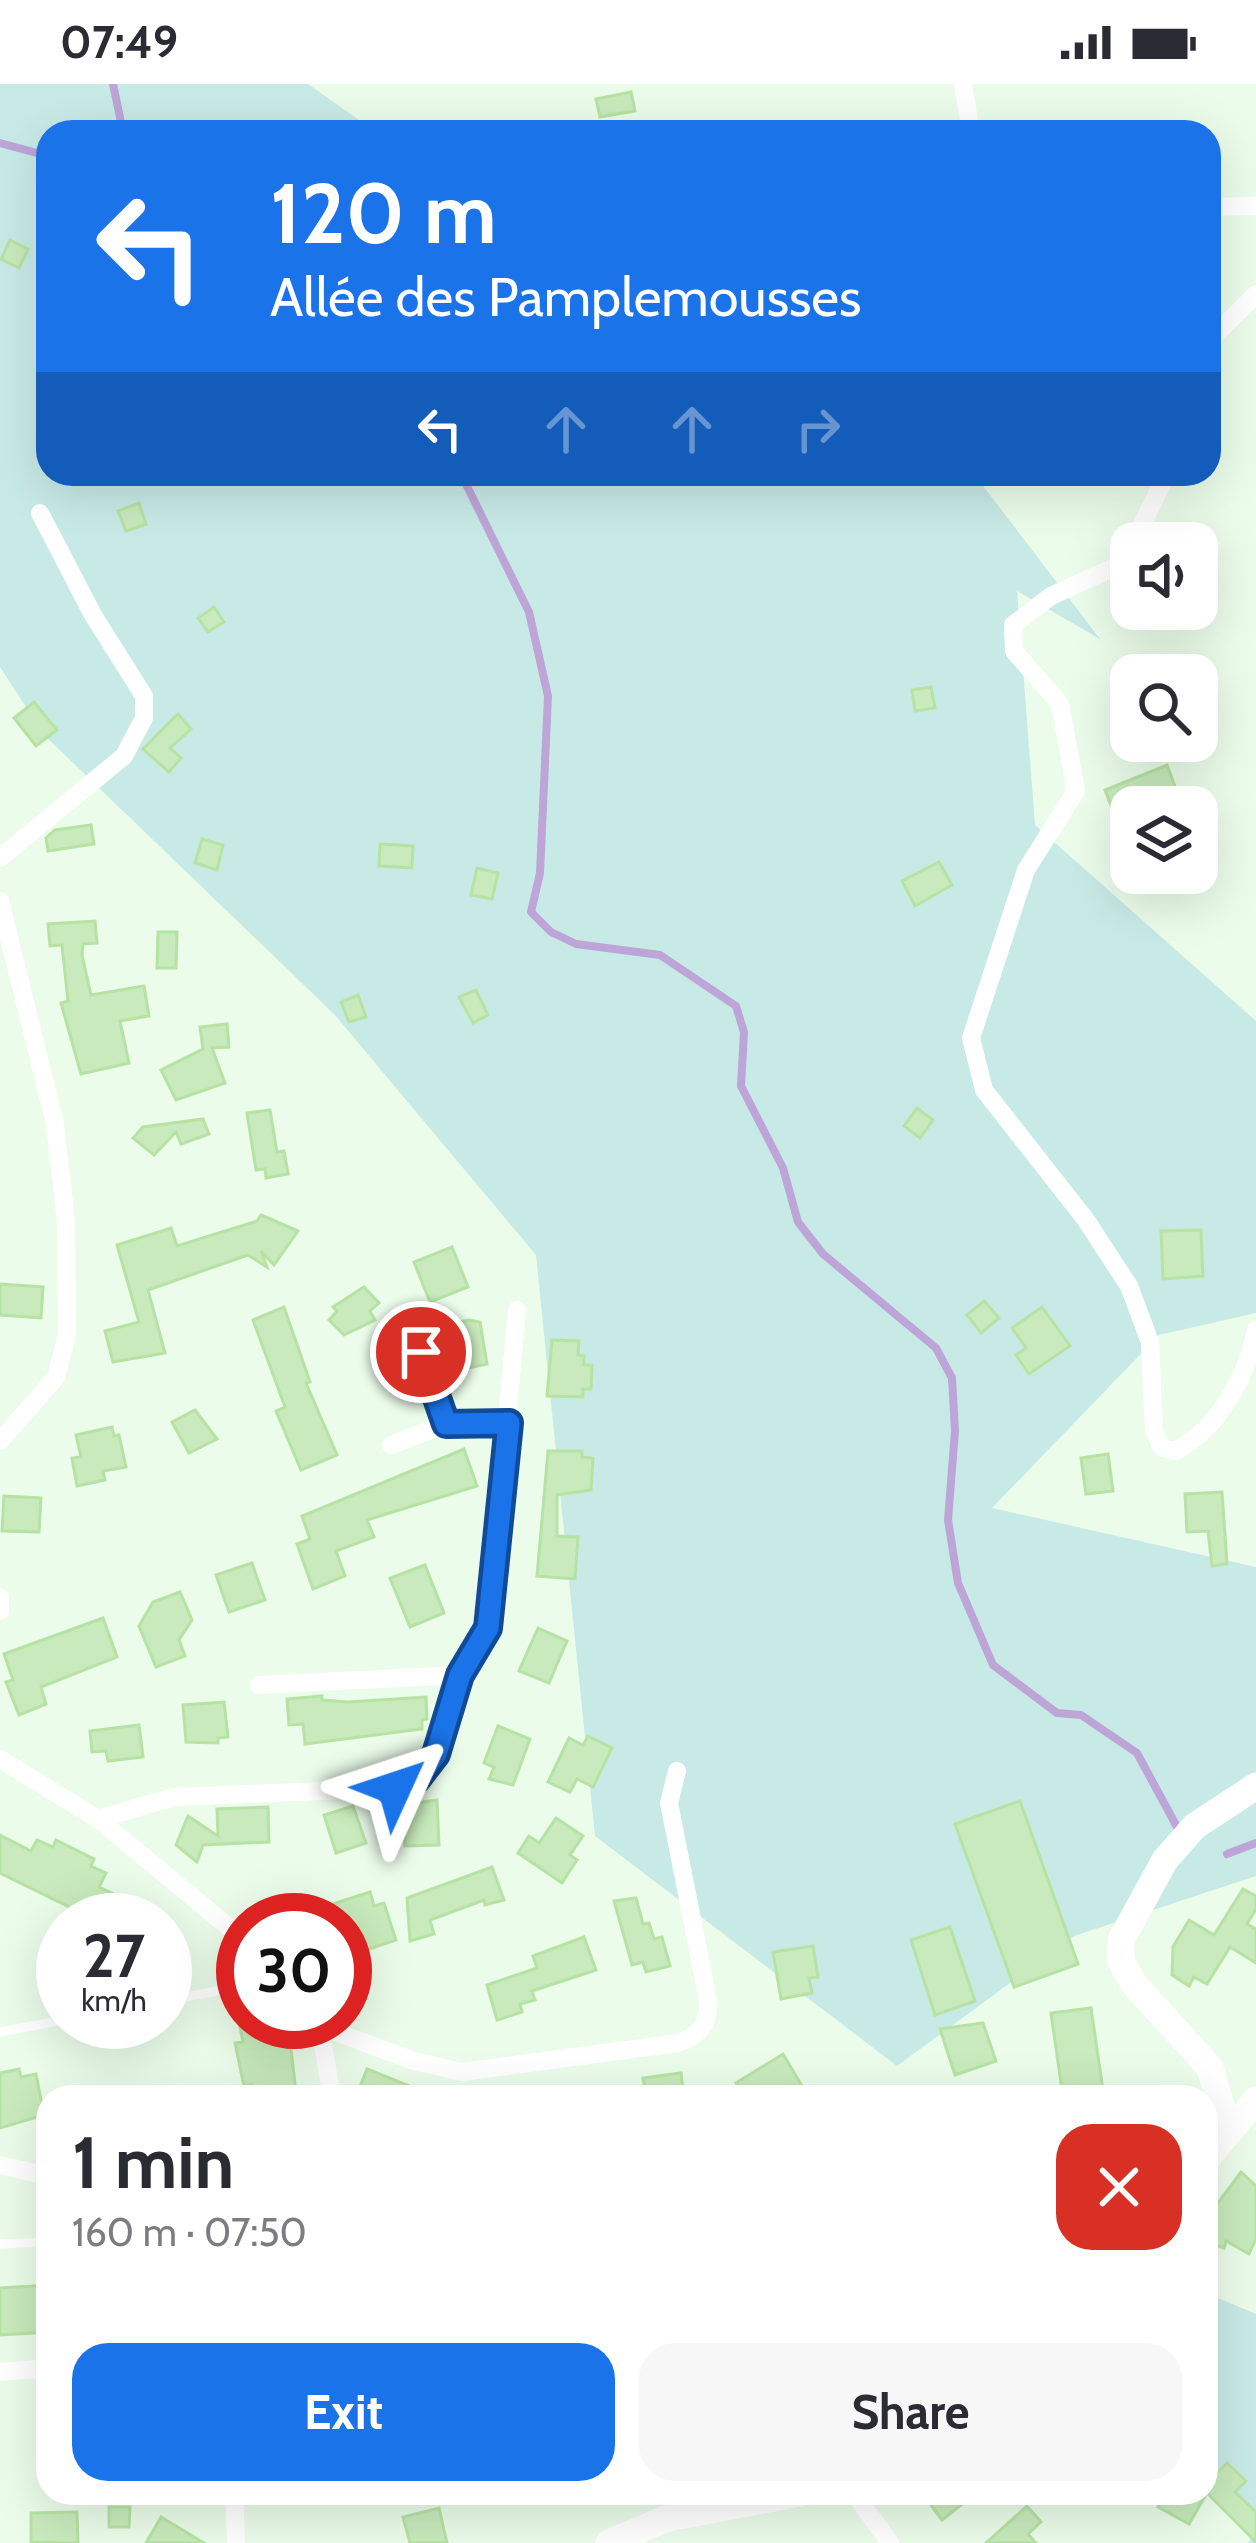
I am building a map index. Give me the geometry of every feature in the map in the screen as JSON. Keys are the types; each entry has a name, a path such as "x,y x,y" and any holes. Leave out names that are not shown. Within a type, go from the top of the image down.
{"street":[{"path":"963,84 969,120"},
{"path":"1221,207 1256,206"},
{"path":"1221,329 1256,294"},
{"path":"1143,522 1161,486"},
{"path":"0,858 124,756 144,718 144,696 93,615 40,513"},
{"path":"1110,569 1051,596 1013,625 1014,651 1060,704 1076,791 1025,870 977,1010 971,1038 975,1067 1013,1131 1086,1220 1129,1286 1150,1342 1154,1431 1162,1448 1175,1451 1204,1432 1231,1398 1256,1330"},
{"path":"0,901 55,1124 66,1221 67,1335 56,1377 2,1435"},
{"path":"98,1820 173,1797 395,1788 416,1780 436,1754 460,1675 488,1628 517,1310"},
{"path":"421,1352 446,1424"},
{"path":"391,1445 446,1424 509,1423"},
{"path":"0,1597 0,1611"},
{"path":"259,1685 460,1675"},
{"path":"0,1760 98,1820 216,1917"},
{"path":"372,2044 462,2072 678,2043 697,2035 708,2000 669,1803 677,1771"},
{"path":"1215,2085 1210,2068 1133,1983 1121,1961 1121,1940 1180,1843 1195,1826 1256,1786"},
{"path":"324,2049 330,2085"},
{"path":"1218,2095 1229,2132"},
{"path":"1218,2145 1256,2099"},
{"path":"0,2165 36,2173"},
{"path":"0,2372 36,2369"},
{"path":"234,2505 236,2543"},
{"path":"609,2543 668,2518 737,2505"},
{"path":"863,2505 890,2543"}],"lane":[{"path":"0,2032 36,2025"},
{"path":"0,2244 36,2242"}],"shaded area":[{"path":"0,84 308,84 359,120 36,120 36,486 983,486 1100,639 1017,591 1035,825 1256,1021 1256,1313 1159,1335 992,1508 1256,1567 1256,1876 1074,1936 897,2066 595,1836 536,1255 334,1014 45,736 0,667"},
{"path":"1218,2298 1256,2314 1256,2543 1248,2543 1252,2536 1218,2498"}],"building":[{"path":"631,92 635,111 600,117 596,99"},
{"path":"10,240 28,249 19,268 1,259"},
{"path":"139,503 146,524 126,531 118,511"},
{"path":"214,607 224,622 208,632 198,618"},
{"path":"931,687 935,708 915,711 912,690"},
{"path":"34,702 57,730 36,746 14,718"},
{"path":"178,714 191,729 170,748 181,758 169,772 143,749"},
{"path":"1167,765 1175,786 1115,786"},
{"path":"91,825 94,844 48,851 46,838 55,830"},
{"path":"202,839 223,845 217,870 195,863"},
{"path":"380,844 413,846 412,868 379,866"},
{"path":"939,862 952,885 915,906 902,881"},
{"path":"477,868 498,873 492,899 471,895"},
{"path":"95,921 97,943 83,944 82,955 91,995 144,986 149,1016 120,1021 129,1063 81,1074 61,1003 68,1001 62,945 50,946 48,924"},
{"path":"158,932 177,932 176,968 157,968"},
{"path":"476,990 488,1015 473,1023 459,997"},
{"path":"358,995 366,1017 349,1022 341,1002"},
{"path":"227,1024 229,1047 212,1048 225,1083 176,1100 161,1070 203,1049 200,1027"},
{"path":"917,1108 933,1120 920,1138 904,1126"},
{"path":"270,1110 277,1152 284,1151 288,1174 266,1178 265,1169 256,1170 247,1113"},
{"path":"203,1119 209,1134 181,1144 176,1132 154,1155 133,1138 143,1127"},
{"path":"261,1215 298,1231 274,1265 261,1251 267,1267 248,1255 148,1290 165,1353 113,1362 105,1331 139,1322 117,1245 171,1228 177,1246 257,1221"},
{"path":"1201,1230 1203,1276 1163,1279 1161,1231"},
{"path":"452,1247 468,1287 430,1302 414,1262"},
{"path":"0,1284 43,1287 41,1318 0,1315"},
{"path":"364,1287 379,1303 370,1311 375,1320 344,1335 329,1320 337,1311 333,1307"},
{"path":"984,1301 999,1318 981,1333 967,1315"},
{"path":"284,1307 310,1382 306,1383 337,1455 301,1470 276,1411 285,1407 253,1320"},
{"path":"1042,1307 1070,1346 1029,1374 1016,1355 1026,1348 1012,1328"},
{"path":"480,1322 487,1364 453,1371 441,1325"},
{"path":"552,1340 579,1341 578,1355 584,1356 584,1365 592,1365 591,1389 583,1389 583,1397 547,1396"},
{"path":"195,1410 217,1439 189,1453 172,1422"},
{"path":"112,1427 114,1436 119,1435 126,1467 103,1471 105,1480 77,1486 72,1458 81,1457 76,1435"},
{"path":"464,1449 477,1486 367,1520 374,1537 336,1551 345,1576 313,1589 297,1544 310,1539 302,1516"},
{"path":"548,1451 582,1451 582,1457 593,1458 591,1490 557,1495 557,1536 578,1537 575,1579 537,1576"},
{"path":"1108,1454 1113,1491 1086,1494 1081,1458"},
{"path":"1222,1492 1227,1564 1212,1566 1208,1531 1187,1532 1185,1494"},
{"path":"4,1496 41,1498 39,1532 2,1531"},
{"path":"252,1563 265,1600 229,1612 216,1575"},
{"path":"425,1565 444,1613 410,1627 390,1578"},
{"path":"180,1592 192,1620 179,1640 185,1656 156,1667 139,1626 153,1602"},
{"path":"103,1618 117,1657 41,1687 46,1704 19,1715 6,1682 13,1680 4,1654"},
{"path":"538,1628 567,1641 549,1683 519,1671"},
{"path":"322,1696 322,1700 348,1702 426,1697 427,1719 422,1720 422,1729 305,1744 303,1724 289,1725 287,1699"},
{"path":"224,1702 228,1737 218,1738 218,1743 186,1742 183,1705"},
{"path":"139,1725 143,1757 108,1761 106,1751 92,1752 90,1731"},
{"path":"498,1726 530,1739 513,1785 489,1779 494,1767 484,1763"},
{"path":"588,1736 612,1748 593,1787 577,1779 570,1792 548,1782 569,1738 583,1745"},
{"path":"437,1800 439,1845 405,1846 404,1823 394,1824 393,1806"},
{"path":"1020,1801 1078,1964 1014,1987 955,1824"},
{"path":"353,1806 366,1843 336,1853 324,1815"},
{"path":"268,1807 269,1842 203,1845 197,1862 176,1845 188,1816 218,1836 217,1809"},
{"path":"556,1818 583,1836 570,1855 577,1860 562,1883 518,1853 529,1836 539,1843"},
{"path":"0,1835 31,1851 37,1840 53,1847 56,1840 94,1859 91,1866 106,1873 99,1887 112,1893 41,1893 0,1873"},
{"path":"492,1867 504,1900 485,1905 484,1900 430,1920 434,1934 410,1941 407,1898"},
{"path":"1243,1889 1256,1896 1256,1909 1247,1924 1256,1929 1256,1963 1230,1947 1207,1984 1194,1977 1189,1986 1172,1975 1173,1947 1189,1920 1214,1935"},
{"path":"636,1898 643,1924 649,1923 654,1939 662,1937 670,1966 646,1972 643,1962 632,1965 614,1901"},
{"path":"372,1899 374,1906 384,1903 396,1940 372,1948"},
{"path":"950,1927 975,2001 935,2015 911,1940"},
{"path":"584,1937 596,1970 532,1991 535,2000 520,2004 522,2012 497,2020 487,1985 537,1968 533,1956"},
{"path":"813,1946 818,1977 809,1978 812,1993 781,1999 773,1952"},
{"path":"1091,2008 1102,2085 1061,2085 1051,2013"},
{"path":"983,2023 996,2061 955,2075 940,2029"},
{"path":"236,2049 291,2049 295,2085 244,2085"},
{"path":"783,2054 801,2085 737,2085"},
{"path":"19,2069 21,2077 36,2074 36,2117 0,2128 0,2073"},
{"path":"367,2069 407,2085 361,2085"},
{"path":"681,2073 682,2085 644,2085 643,2078"},
{"path":"1241,2172 1256,2186 1256,2239 1249,2254 1226,2241 1224,2248 1218,2246 1218,2203"},
{"path":"36,2286 36,2333 0,2335 0,2288"},
{"path":"1227,2463 1246,2481 1235,2492 1256,2512 1256,2542 1218,2504 1218,2472"},
{"path":"931,2505 961,2505 942,2520"},
{"path":"1159,2505 1200,2505 1189,2524"},
{"path":"1027,2506 1041,2522 1028,2534 1036,2543 986,2543"},
{"path":"109,2507 130,2507 129,2527 109,2527"},
{"path":"439,2508 447,2543 410,2543 403,2517"},
{"path":"77,2512 78,2543 31,2542 31,2513"},
{"path":"161,2517 204,2543 146,2543"}],"waterway":[{"path":"113,84 120,120"},
{"path":"0,143 36,153"},
{"path":"467,486 529,612 548,696 540,873 531,912 551,932 576,944 660,955 736,1006 744,1032 741,1086 783,1168 798,1222 823,1254 936,1348 952,1378 955,1431 948,1520 958,1583 993,1665 1057,1713 1081,1715 1137,1753 1177,1827"},
{"path":"1227,1854 1256,1843"}],"route":[{"path":"395,1788 416,1780 436,1754 460,1675 488,1628 509,1423 446,1424 421,1352"}]}
